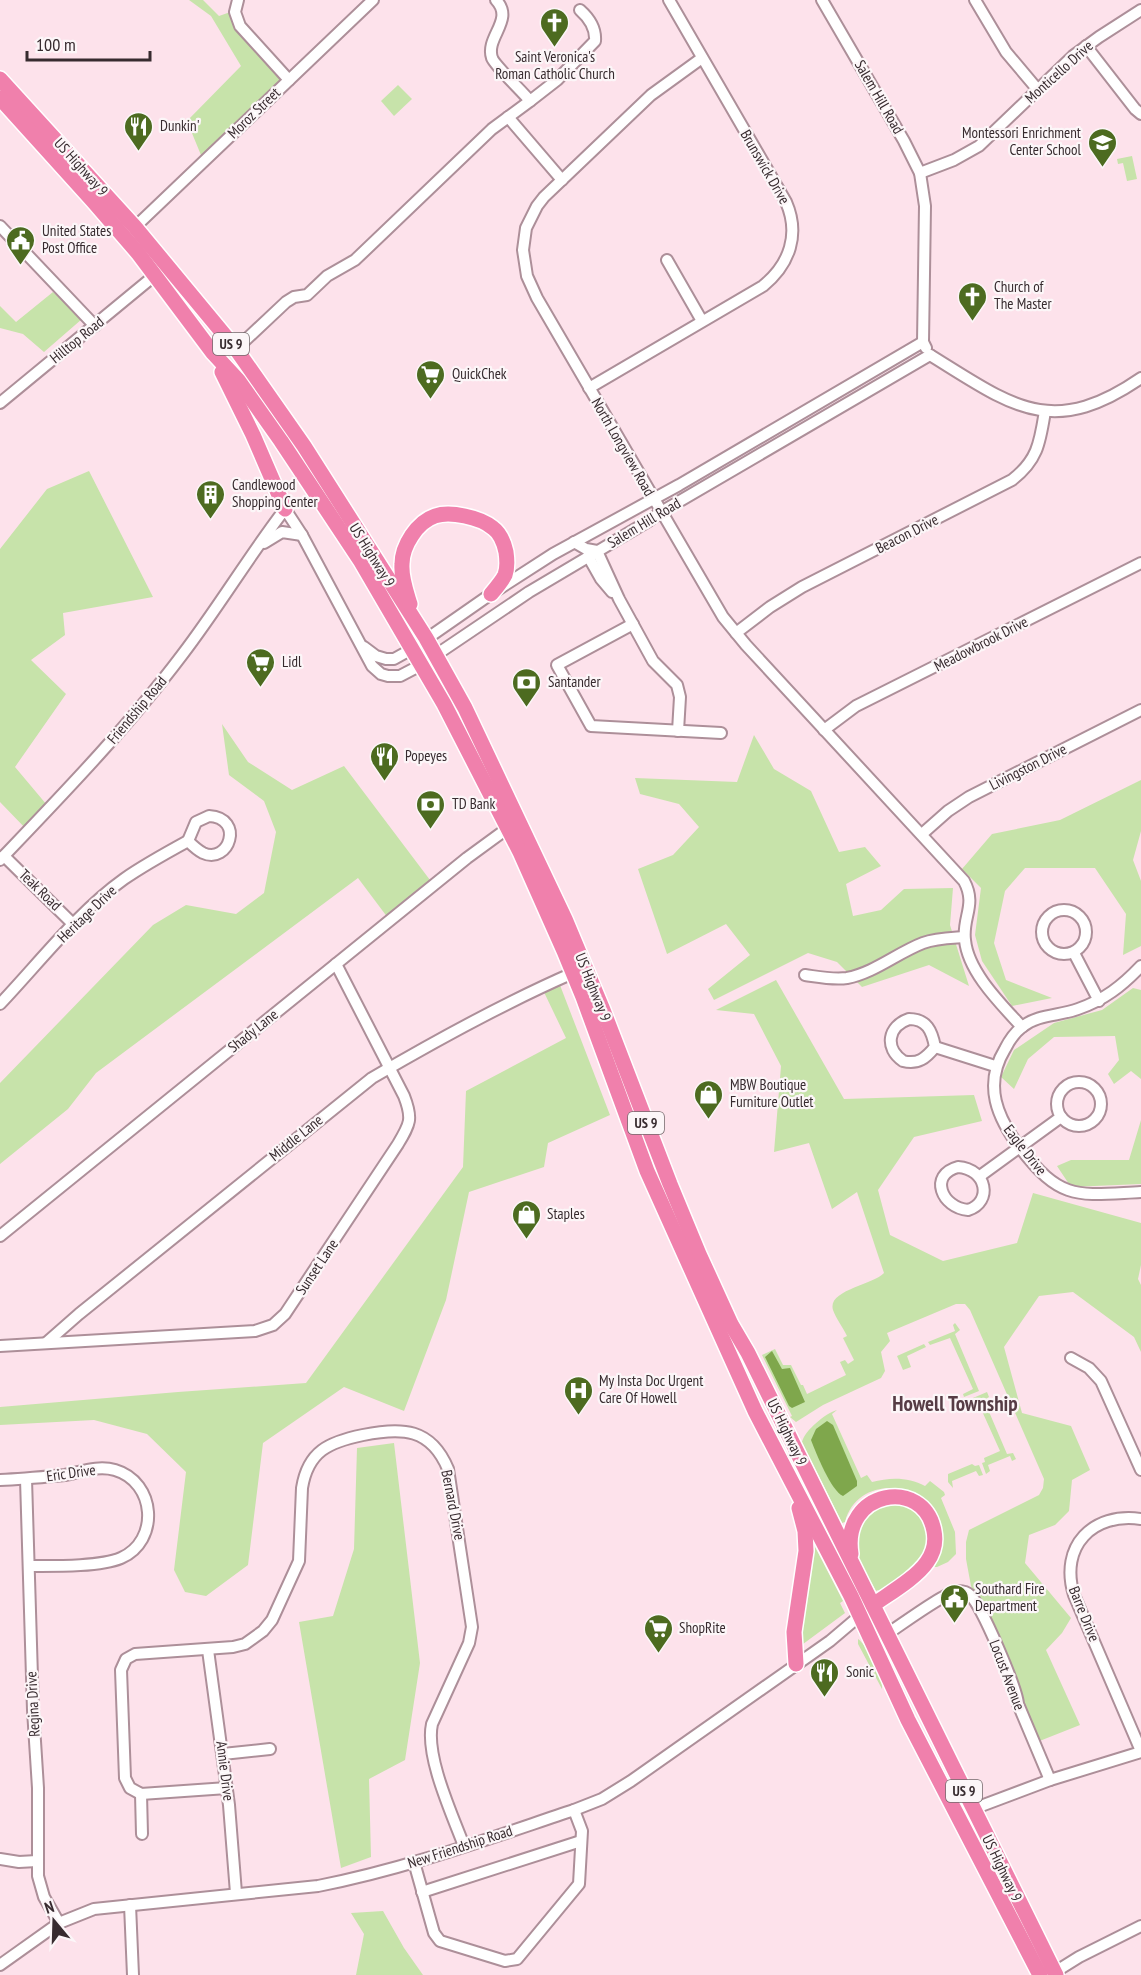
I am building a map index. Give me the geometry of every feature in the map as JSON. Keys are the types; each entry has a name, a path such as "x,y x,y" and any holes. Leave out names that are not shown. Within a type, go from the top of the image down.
{"highway":[{"name":"US Highway 9","path":"0,79 135,227 236,350 304,446 423,634 465,708 565,919 603,1010 670,1184 715,1290 973,1809 1050,1974"},
{"name":"US Highway 9","path":"0,98 138,254 213,354 238,380 360,560 448,711 508,828 573,973 647,1171 755,1411 860,1615 908,1719 1050,1974"},
{"path":"213,354 285,509"},
{"path":"423,634 402,578 401,562 414,533 422,524 435,516 448,514 479,521 492,526 498,534 504,546 507,560 506,571 491,594"},
{"path":"793,1485 805,1531 806,1551 794,1632 796,1664"},
{"path":"853,1566 850,1546 852,1528 860,1512 868,1504 880,1499 897,1497 913,1502 927,1514 935,1535 930,1558 919,1571 873,1605"}],"street":[{"path":"238,0 235,12 240,26 289,80"},
{"name":"Moroz Street","path":"135,227 373,0"},
{"path":"496,0 502,8 503,18 491,44 492,58 530,100"},
{"name":"Brunswick Drive","path":"589,388 763,286 781,268 790,251 793,225 786,202 669,0"},
{"name":"Salem Hill Road","path":"285,509 302,535 372,666 381,674 400,676 421,665 529,592 660,512 930,355 923,342 925,206 920,173 904,141 822,0"},
{"path":"975,0 1006,52 1038,90"},
{"path":"236,350 286,302 294,297 306,295 327,276 355,260 471,149 508,117 557,80 595,41 590,22 580,10"},
{"name":"Monticello Drive","path":"920,173 954,160 979,146 1086,46 1141,10"},
{"path":"1086,46 1141,114"},
{"name":"North Longview Road","path":"702,58 651,95 544,197 531,218 524,238 524,263 527,276 537,298 660,512 723,617 968,887 971,903 964,938"},
{"path":"508,117 562,180"},
{"path":"0,226 95,326"},
{"path":"667,260 702,321"},
{"name":"Hilltop Road","path":"0,403 154,276"},
{"name":"Salem Hill Road","path":"359,643 376,656 386,659 394,658 412,649 423,634 574,542 653,499 923,342"},
{"path":"930,355 994,395 1016,405 1045,411 1095,404 1141,378"},
{"name":"Beacon Drive","path":"736,633 802,587 1012,480 1026,468 1036,454 1045,411"},
{"name":"Friendship Road","path":"2,858 74,784 132,718 183,654 285,509"},
{"name":"Friendship Road","path":"259,546 282,532 302,535"},
{"path":"574,542 593,554 653,661 678,688 680,697 678,731"},
{"name":"Meadowbrook Drive","path":"824,730 856,706 1141,563"},
{"path":"633,624 557,665 591,726 720,733"},
{"name":"Livingston Drive","path":"922,834 948,811 969,797 1141,710"},
{"name":"Shady Lane","path":"0,1236 466,858 508,828"},
{"name":"Heritage Drive","path":"0,1004 74,925 124,879 188,841"},
{"name":"Teak Road","path":"2,858 74,925"},
{"path":"1061,911 1074,913 1083,921 1084,940 1074,952 1060,954 1054,952 1043,941 1044,924 1055,913 1061,911"},
{"path":"805,975 848,978 923,943 945,938 964,938 968,957 975,970 1022,1028"},
{"path":"1074,952 1099,1001"},
{"name":"Sunset Lane","path":"0,1346 239,1333 262,1330 273,1325 285,1314 409,1124 409,1109 390,1067 336,964"},
{"path":"935,1047 995,1066 1012,1038 1022,1028 1048,1015 1076,1010 1099,1001 1118,989 1141,966"},
{"name":"Middle Lane","path":"46,1343 372,1078 544,985 573,973"},
{"path":"906,1019 916,1019 927,1024 931,1030 935,1047 926,1058 916,1063 909,1063 895,1054 891,1038 897,1025 906,1019"},
{"name":"Eagle Drive","path":"995,1066 994,1092 998,1112 1019,1147 1052,1183 1065,1190 1092,1194 1141,1192"},
{"path":"1081,1080 1095,1089 1100,1096 1101,1110 1091,1123 1078,1126 1061,1117 1058,1101 1067,1085 1081,1080"},
{"path":"980,1176 1061,1117"},
{"path":"958,1167 975,1171 980,1176 983,1193 978,1204 973,1208 962,1210 946,1200 941,1183 946,1173 958,1167"},
{"path":"1071,1358 1089,1368 1101,1381 1141,1470"},
{"name":"Bernard Drive","path":"141,1794 128,1786 125,1778 122,1670 124,1662 135,1654 208,1650 245,1644 263,1631 272,1620 299,1561 302,1488 308,1467 316,1455 342,1439 394,1430 410,1432 433,1444 444,1458 450,1473 472,1627 469,1643 432,1724 430,1738 431,1750 464,1846"},
{"name":"Eric Drive","path":"0,1480 26,1479 96,1468 115,1470 124,1474 139,1486 144,1494 149,1510 148,1527 140,1543 127,1555 106,1562 29,1566"},
{"name":"Regina Drive","path":"26,1479 33,1710 38,1788 37,1861 41,1891 59,1923"},
{"name":"Barre Drive","path":"1141,1519 1115,1518 1094,1526 1077,1545 1070,1567 1074,1595 1141,1751"},
{"name":"Locust Avenue","path":"887,1634 948,1594 960,1591 969,1594 980,1611 1016,1692 1018,1704 1050,1780"},
{"name":"New Friendship Road","path":"0,1965 59,1923 94,1909 318,1886 372,1875 602,1799 632,1781 830,1641 873,1605"},
{"name":"Annie Drive","path":"208,1650 223,1754 237,1893"},
{"path":"223,1754 270,1749"},
{"path":"973,1809 1050,1780 1141,1751"},
{"path":"142,1834 141,1794 227,1788"},
{"path":"414,1862 435,1933 440,1941 505,1961 518,1959 579,1884 581,1827 574,1810"},
{"path":"422,1892 581,1841"},
{"path":"0,1859 19,1862 37,1861"},
{"path":"130,1905 132,1975"},
{"path":"1050,1974 1078,1957 1141,1926"}],"shaded area":[{"path":"189,0 203,0 219,16 236,10 290,78 203,160 187,121 241,66 211,16"},
{"path":"398,85 412,99 394,116 381,101"},
{"path":"1132,156 1137,179 1127,181 1123,163 1118,164 1117,159"},
{"path":"53,292 82,319 44,352 23,334 0,328 0,306 16,322"},
{"path":"89,471 153,597 63,613 65,635 31,660 66,694 15,767 52,811 29,832 0,802 0,549 47,489"},
{"path":"222,724 248,762 292,790 344,766 433,884 391,922 358,878 96,1073 68,1109 0,1164 0,1083 153,925 186,905 236,914 264,893 276,832 264,801 229,775"},
{"path":"754,735 774,769 811,791 839,852 865,847 881,866 846,884 853,916 881,910 904,889 953,888 950,925 969,986 929,965 862,987 837,962 808,953 714,1000 708,989 750,955 726,924 667,954 638,869 673,855 699,827 679,804 640,794 635,778 737,782"},
{"path":"1141,780 1141,831 1133,860 1141,881 1141,946 1123,955 1126,914 1095,868 1025,868 1005,891 994,943 1006,980 1052,998 1012,1006 982,961 975,935 981,888 962,869 992,834 1060,820"},
{"path":"558,980 610,1115 548,1143 544,1167 469,1192 446,1300 404,1411 344,1387 263,1443 248,1565 206,1596 185,1592 174,1570 186,1472 147,1434 94,1420 0,1425 0,1407 306,1383 463,1167 466,1091 566,1038 542,988"},
{"path":"776,980 844,1099 974,1095 982,1121 914,1137 878,1190 890,1235 943,1261 1017,1243 1033,1193 1141,1223 1141,1265 1138,1279 1141,1285 1141,1352 1134,1337 1073,1292 1039,1296 1004,1347 1022,1413 1071,1426 1090,1470 1072,1480 1069,1511 1055,1525 1029,1535 1025,1563 1071,1618 1062,1633 1046,1650 1080,1725 1037,1742 995,1634 971,1586 966,1559 966,1542 969,1530 1039,1495 1044,1479 970,1310 965,1304 956,1304 887,1333 890,1341 881,1352 885,1371 881,1378 823,1405 796,1422 790,1417 792,1416 762,1355 775,1349 783,1365 791,1365 807,1394 846,1375 840,1362 845,1360 848,1364 854,1360 843,1338 847,1336 834,1313 833,1303 837,1297 884,1273 857,1192 832,1209 809,1143 774,1152 781,1066 754,1014 716,1010"},
{"path":"1133,988 1141,990 1141,1079 1131,1071 1114,1084 1108,1074 1119,1060 1115,1036 1054,1037 1028,1059 1014,1089 1001,1077 1014,1050 1054,1023 1102,1010"},
{"path":"1141,1120 1141,1184 1071,1187 1057,1166 1071,1160 1129,1160"},
{"path":"955,1323 960,1330 955,1334 979,1391 964,1397 963,1394 973,1389 950,1338 930,1345 928,1342 955,1331 953,1325"},
{"path":"924,1344 926,1347 907,1356 911,1367 903,1370 897,1356"},
{"path":"772,1351 782,1369 790,1368 805,1402 792,1408 789,1406 765,1357"},
{"path":"987,1392 989,1397 984,1400 1007,1454 1013,1453 1016,1459 1012,1461 1010,1456 988,1465 990,1471 986,1474 982,1463 985,1462 984,1458 1000,1451 977,1400 967,1404 966,1401"},
{"path":"837,1410 832,1414 861,1478 867,1475 872,1482 906,1479 925,1486 930,1481 944,1492 945,1495 941,1498 955,1532 956,1554 948,1562 934,1567 942,1540 939,1518 928,1502 910,1492 891,1488 871,1491 855,1503 845,1522 842,1523 802,1442 807,1432 816,1423"},
{"path":"827,1421 833,1425 857,1481 857,1486 843,1496 829,1480 811,1440 816,1429"},
{"path":"394,1443 420,1663 405,1760 369,1779 371,1857 341,1868 299,1622 333,1616 354,1549 357,1448"},
{"path":"972,1464 979,1465 983,1475 979,1476 976,1471 952,1481 953,1488 948,1482 948,1474"},
{"path":"894,1500 921,1512 930,1541 920,1564 880,1592 876,1591 862,1565 857,1551 856,1538 864,1515"},
{"path":"814,1545 843,1601 840,1603 845,1613 799,1647 812,1546"},
{"path":"858,1639 874,1662 882,1689 858,1644"},
{"path":"383,1911 404,1948 423,1975 356,1975 364,1934 351,1913"}],"place":[{"name":"Saint Veronica's Roman Catholic Church","path":"555,48"},
{"name":"Dunkin'","path":"139,152"},
{"name":"Montessori Enrichment Center School","path":"1102,168"},
{"name":"United States Post Office","path":"21,266"},
{"name":"Church of The Master","path":"973,322"},
{"name":"QuickChek","path":"431,400"},
{"name":"Candlewood Shopping Center","path":"211,520"},
{"name":"Lidl","path":"261,688"},
{"name":"Santander","path":"527,708"},
{"name":"Popeyes","path":"384,782"},
{"name":"TD Bank","path":"431,830"},
{"name":"MBW Boutique Furniture Outlet","path":"709,1120"},
{"name":"Staples","path":"526,1240"},
{"name":"My Insta Doc Urgent Care Of Howell","path":"578,1416"},
{"name":"Southard Fire Department","path":"954,1624"},
{"name":"ShopRite","path":"658,1654"},
{"name":"Sonic","path":"825,1698"}],"district":[{"name":"Howell Township","path":"955,1404"}]}
